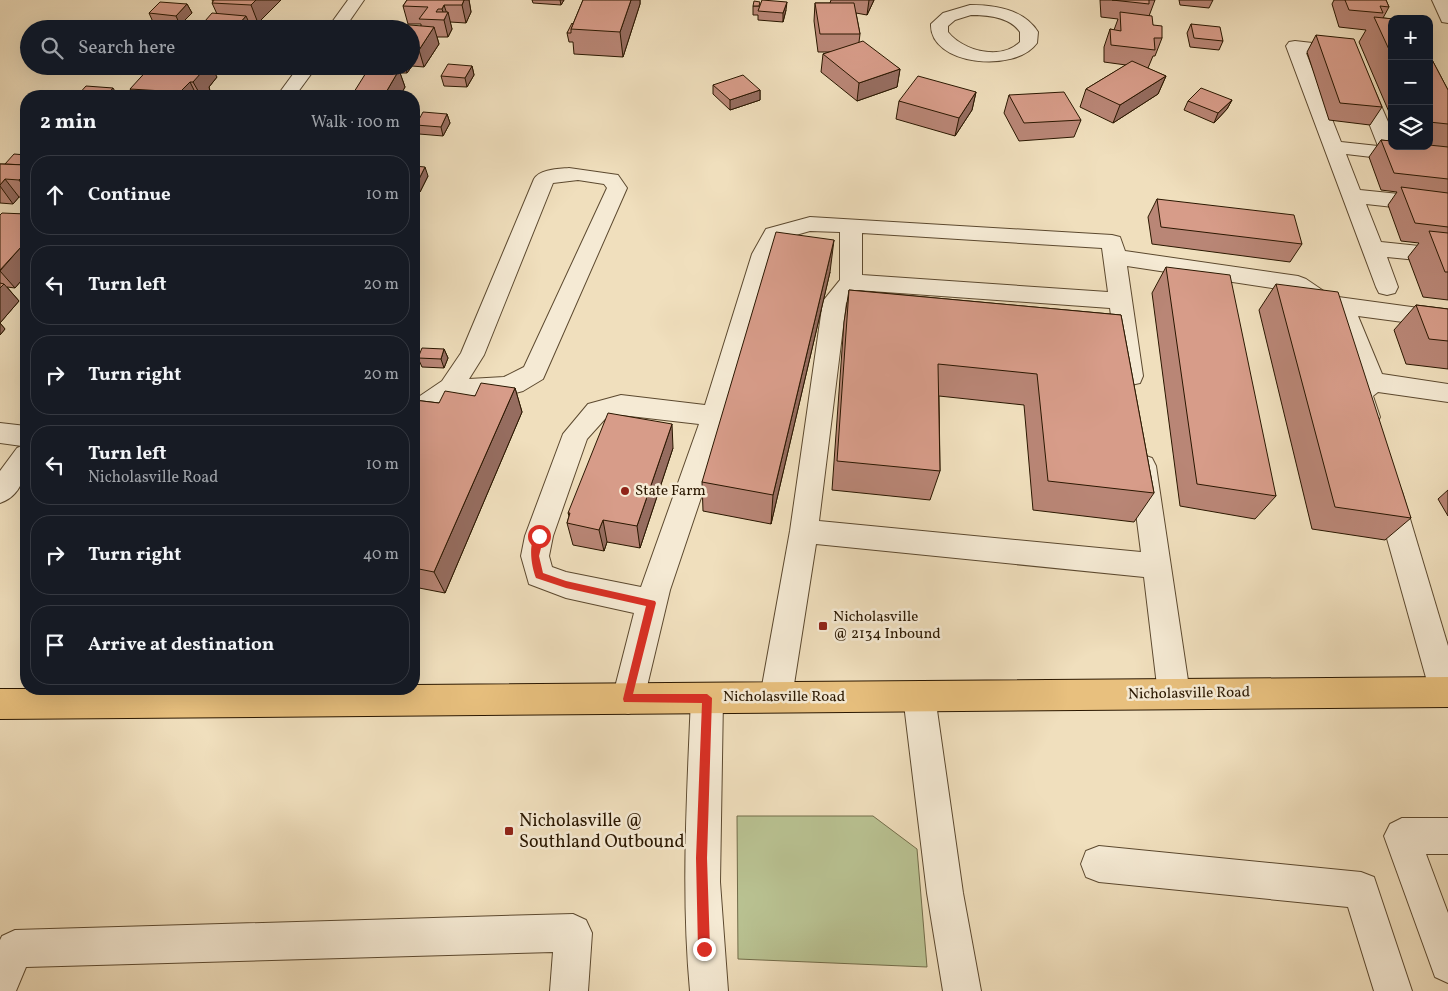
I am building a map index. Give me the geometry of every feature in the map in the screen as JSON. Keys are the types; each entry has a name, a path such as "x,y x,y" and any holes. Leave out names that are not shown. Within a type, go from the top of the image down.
{"main road":[{"name":"Nicholasville Road","path":"0,704 266,695 628,699 1447,692"}],"street":[{"path":"342,20 356,0"},
{"path":"1440,0 1448,18"},
{"path":"985,5 1023,24 1029,32 1031,40 1027,47 1018,53 990,57 960,52 941,38 938,30 940,23 947,17 985,5"},
{"path":"1387,287 1295,46 1350,52 1391,153"},
{"path":"290,90 301,75"},
{"path":"1333,146 1448,160"},
{"path":"420,408 451,388 472,355 544,179 554,175 584,174 611,179 617,188 534,373 518,384 490,389 451,388"},
{"path":"1353,196 1448,206"},
{"path":"628,699 652,603 714,416 763,254 774,234 810,224 1112,242 1134,399"},
{"path":"776,697 804,531 835,301 851,282 851,226"},
{"path":"1372,248 1448,256"},
{"path":"1115,257 1298,284 1324,303 1448,320"},
{"path":"851,282 1120,301"},
{"path":"1342,306 1373,382"},
{"path":"1373,439 1360,393 1373,382 1448,393"},
{"path":"652,603 566,585 539,575 535,556 539,536 576,434 597,411 620,405 714,416"},
{"path":"0,433 20,435"},
{"path":"1139,438 1174,694"},
{"path":"0,492 20,464"},
{"path":"1381,467 1447,692"},
{"path":"804,531 1157,566"},
{"path":"919,696 945,893 962,991"},
{"path":"707,698 701,858 704,949 709,991"},
{"path":"1448,836 1402,836 1448,964"},
{"path":"1099,864 1361,890 1393,991"},
{"path":"0,984 15,949 572,933 569,991"}],"green space":[{"path":"737,816 873,816 917,849 927,967 738,959"}],"building":[{"path":"214,0 256,0 251,5 212,3"},
{"path":"407,0 464,0 462,5 444,5 442,9 438,9 436,12 448,12 444,20 419,19 428,7 403,6"},
{"path":"583,0 631,0 620,32 571,29"},
{"path":"762,0 787,2 783,13 758,11"},
{"path":"1112,0 1149,0 1149,4"},
{"path":"1345,0 1386,0 1389,7 1380,6 1383,13 1349,10"},
{"path":"754,1 760,2 759,6 753,6"},
{"path":"160,2 187,4 176,16 149,13"},
{"path":"815,3 854,3 860,34 820,34"},
{"path":"1120,12 1152,16 1153,25 1162,26 1162,38 1154,38 1155,50 1111,45 1110,29 1121,31"},
{"path":"212,13 246,16 242,20 206,20"},
{"path":"1374,17 1388,18 1388,47"},
{"path":"572,23 571,33 567,33"},
{"path":"1191,24 1220,27 1223,41 1194,38"},
{"path":"420,26 434,27 420,48"},
{"path":"1316,35 1354,39 1382,107 1340,103"},
{"path":"863,41 900,69 859,83 823,54"},
{"path":"1132,61 1166,76 1120,105 1086,89"},
{"path":"1433,62 1448,90 1448,124 1433,122"},
{"path":"448,64 472,66 465,78 441,76"},
{"path":"143,75 199,75 182,90 130,89"},
{"path":"365,75 396,75 387,90 355,90"},
{"path":"743,75 760,90 730,100 713,85"},
{"path":"918,76 976,92 959,118 899,101"},
{"path":"86,86 113,88 111,90 82,90"},
{"path":"1201,88 1232,100 1218,113 1188,101"},
{"path":"1064,92 1081,120 1024,123 1009,95"},
{"path":"423,112 447,114 441,127 420,125 420,118"},
{"path":"1381,140 1388,141 1388,150 1433,150 1433,145 1448,147 1448,179 1394,173"},
{"path":"14,154 20,154 20,165 5,164"},
{"path":"0,164 20,165 20,179 5,179 0,185"},
{"path":"420,167 425,167 420,177"},
{"path":"1401,187 1448,193 1448,227 1415,223"},
{"path":"1157,199 1294,215 1302,244 1161,227"},
{"path":"2,213 20,214 20,248 0,270 0,215"},
{"path":"1429,231 1448,233 1448,272 1445,272"},
{"path":"776,232 834,240 773,495 702,482"},
{"path":"1166,267 1230,275 1276,496 1197,484"},
{"path":"1276,284 1338,292 1411,518 1335,507"},
{"path":"849,290 1121,315 1154,493 1048,481 1037,374 938,364 940,471 837,461"},
{"path":"1416,305 1448,309 1448,341 1429,339"},
{"path":"422,348 444,349 441,359 420,358"},
{"path":"481,383 515,388 434,572 420,569 420,401 439,403 445,391 475,396"},
{"name":"State Farm","path":"608,413 672,424 637,526 603,520 599,530 567,523 570,513 568,513"}],"place":[{"name":"State Farm","path":"625,491"},
{"name":"Nicholasville @ 2134 Inbound","path":"823,626"},
{"name":"Nicholasville @ Southland Outbound","path":"509,831"}],"route":[{"path":"539,536 535,556 539,575 566,585 652,603 628,699 707,698 701,858 704,949"}]}
